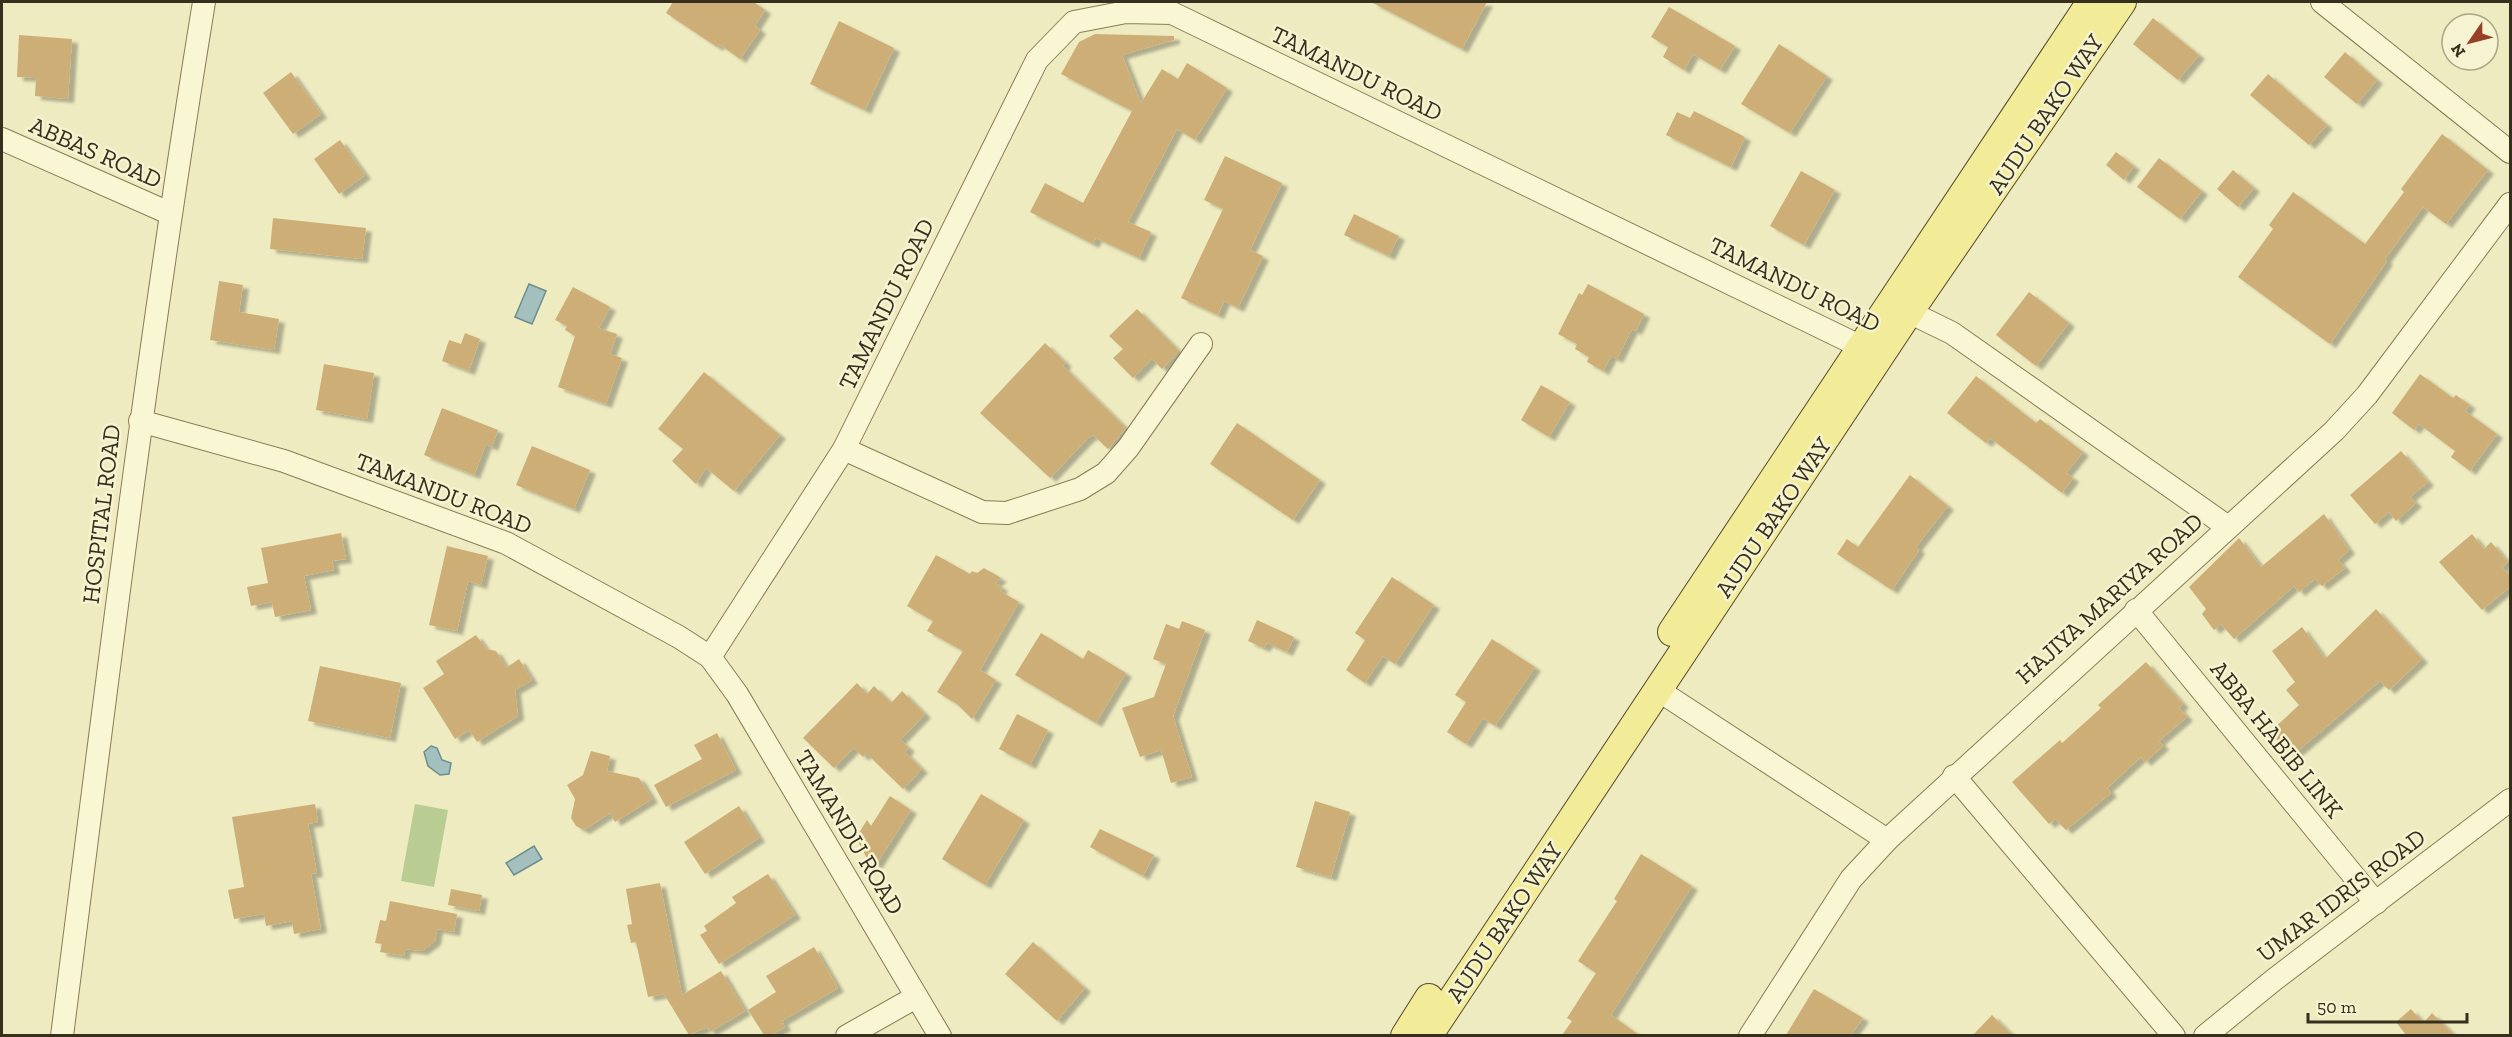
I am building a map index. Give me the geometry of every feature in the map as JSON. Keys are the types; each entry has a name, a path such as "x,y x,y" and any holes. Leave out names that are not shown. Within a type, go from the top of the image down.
{"main road":[{"name":"AUDU BAKO WAY","path":"1428,1035 1658,690 2091,2"},
{"name":"AUDU BAKO WAY","path":"1405,1035 1871,351 1909,312 2122,2"}],"street":[{"name":"HOSPITAL ROAD","path":"62,1035 140,421 169,213 204,2"},
{"path":"2322,2 2511,152"},
{"name":"TAMANDU ROAD","path":"710,657 844,449 1036,60 1074,22 1126,12 1173,7 1871,351"},
{"name":"ABBAS ROAD","path":"2,139 169,213"},
{"name":"HAJIYA MARIYA ROAD","path":"1750,1035 1851,879 1887,840 1954,776 2334,431 2367,395 2511,204"},
{"path":"1909,312 1952,333 2228,527"},
{"path":"844,449 982,512 1007,513 1080,489 1106,473 1128,448 1201,344"},
{"name":"TAMANDU ROAD","path":"140,421 284,461 506,543 679,636 710,657 737,694 940,1035"},
{"name":"ABBA HABIB LINK","path":"2136,610 2376,903"},
{"path":"1658,690 1887,840"},
{"path":"1954,776 2174,1035"},
{"name":"UMAR IDRIS ROAD","path":"2205,1035 2511,800"},
{"path":"847,1035 916,997"}],"green space":[{"path":"415,804 448,810 434,887 401,881"}],"water":[{"path":"529,284 546,291 532,324 515,317"},
{"path":"431,746 437,748 442,760 451,763 449,774 440,775 428,766 424,752"},
{"path":"534,846 542,859 514,875 506,863"}],"building":[{"path":"673,2 754,2 765,10 755,26 760,30 740,59 719,44 717,47 666,13"},
{"path":"1371,2 1487,2 1462,49"},
{"path":"1669,7 1735,46 1720,70 1693,54 1684,70 1663,57 1668,47 1651,37"},
{"path":"2153,18 2199,55 2178,80 2133,44"},
{"path":"839,21 894,48 865,110 810,84"},
{"path":"1095,34 1174,36 1174,40 1122,55 1141,103 1162,69 1178,79 1187,63 1227,88 1195,140 1177,129 1128,222 1151,232 1139,258 1096,238 1093,244 1030,212 1045,183 1083,203 1132,111 1061,74 1079,42"},
{"path":"19,35 72,39 68,99 35,96 36,78 17,77"},
{"path":"1779,44 1827,76 1790,133 1741,104"},
{"path":"2345,52 2377,80 2357,104 2324,77"},
{"path":"291,72 321,114 293,134 263,93"},
{"path":"2268,74 2327,125 2309,145 2250,95"},
{"path":"1694,111 1745,137 1731,167 1666,135 1677,112 1690,118"},
{"path":"2442,134 2488,170 2446,224 2423,207 2385,259 2387,261 2330,344 2238,277 2273,229 2269,225 2293,192 2365,244 2404,192 2401,189"},
{"path":"340,140 365,175 339,194 314,159"},
{"path":"2116,152 2134,166 2124,180 2106,165"},
{"path":"1225,156 1282,183 1250,250 1263,256 1238,308 1224,301 1218,315 1181,298 1223,209 1204,200"},
{"path":"2159,158 2202,191 2180,219 2137,187"},
{"path":"2233,170 2254,188 2238,207 2217,189"},
{"path":"1801,171 1835,190 1804,245 1770,226"},
{"path":"1354,214 1399,236 1389,256 1344,235"},
{"path":"273,218 366,228 362,259 270,249"},
{"path":"219,281 243,285 239,312 279,319 274,350 210,340"},
{"path":"1588,284 1644,314 1636,331 1632,329 1617,359 1611,356 1603,371 1587,362 1589,357 1575,349 1577,344 1558,334 1579,293 1582,295"},
{"path":"573,287 610,307 599,328 617,334 610,354 622,358 606,404 558,387 575,336 565,330 567,326 555,320"},
{"path":"2029,292 2069,323 2036,366 1996,335"},
{"path":"1137,309 1179,351 1162,369 1152,359 1133,378 1113,358 1123,349 1109,336"},
{"path":"465,333 480,339 469,371 442,361 449,340 461,344"},
{"path":"1045,343 1066,363 1063,366 1126,428 1108,449 1093,435 1088,438 1050,478 980,413"},
{"path":"324,364 374,373 367,419 316,410"},
{"path":"704,372 780,435 734,491 706,468 696,484 672,461 683,449 658,429"},
{"path":"2420,374 2453,398 2456,395 2470,405 2465,411 2497,434 2470,471 2451,457 2455,451 2419,424 2414,430 2392,413"},
{"path":"1976,376 2036,423 2040,419 2083,452 2066,473 2073,478 2062,493 1990,438 1986,443 1947,413"},
{"path":"1541,385 1570,402 1549,437 1521,420"},
{"path":"442,408 498,430 492,447 486,444 474,475 424,455"},
{"path":"1237,423 1320,480 1293,520 1210,464"},
{"path":"532,446 590,470 574,509 516,485"},
{"path":"2401,451 2428,482 2410,497 2416,503 2396,521 2389,512 2375,524 2350,495"},
{"path":"1910,475 1948,506 1916,547 1919,550 1892,590 1837,554 1847,539 1858,547"},
{"path":"2324,514 2349,550 2338,560 2345,568 2322,586 2315,579 2299,592 2294,586 2234,639 2221,624 2214,630 2202,614 2206,609 2189,587 2239,538 2261,567"},
{"path":"341,533 346,559 332,561 334,570 304,576 311,610 275,617 272,602 251,606 247,587 268,583 261,548"},
{"path":"2472,534 2484,549 2491,542 2508,562 2502,567 2511,577 2511,586 2482,610 2439,562"},
{"path":"447,546 488,556 481,585 468,581 457,631 429,625"},
{"path":"936,555 970,574 972,571 977,573 984,568 1001,578 995,583 1002,587 1000,591 1019,602 980,670 996,680 972,719 957,704 937,692 963,651 927,631 933,621 907,606"},
{"path":"1392,577 1434,605 1395,664 1383,656 1365,683 1346,670 1365,640 1355,633"},
{"path":"2376,609 2422,659 2389,690 2380,681 2292,756 2270,732 2299,705 2286,690 2295,682 2272,651 2302,627 2325,659"},
{"path":"1257,620 1294,637 1287,652 1267,643 1264,648 1248,641"},
{"path":"1182,621 1205,630 1173,716 1192,777 1171,783 1161,750 1140,757 1122,708 1154,697 1166,664 1153,659 1166,624 1179,629"},
{"path":"1041,633 1083,659 1088,650 1126,673 1096,723 1015,675"},
{"path":"476,635 486,649 496,651 506,668 519,659 532,680 515,690 518,716 477,742 469,730 455,739 423,688 444,674 436,661"},
{"path":"1492,639 1535,667 1495,726 1483,718 1466,744 1447,732 1466,702 1455,695"},
{"path":"2146,662 2183,704 2179,708 2187,717 2159,741 2163,746 2145,762 2141,757 2107,788 2111,793 2066,830 2055,819 2049,824 2012,782 2060,740 2062,743 2101,708 2098,705"},
{"path":"320,666 401,683 390,738 308,721"},
{"path":"857,683 867,694 874,686 891,703 902,691 925,714 900,740 909,748 905,752 922,769 903,789 866,753 863,757 854,748 834,768 803,738"},
{"path":"1017,714 1048,730 1030,765 999,749"},
{"path":"717,733 736,770 666,807 654,785 702,759 694,745"},
{"path":"591,751 610,756 607,771 639,778 652,799 615,822 610,813 584,830 576,826 571,818 575,799 567,785 583,775"},
{"path":"981,794 1024,820 985,885 942,859"},
{"path":"890,796 911,810 876,865 868,860 856,838 867,820 871,826"},
{"path":"1315,801 1350,812 1331,877 1296,867"},
{"path":"315,804 318,822 308,824 317,873 311,874 321,929 294,934 292,921 266,926 264,914 234,919 228,890 244,887 232,817"},
{"path":"739,806 759,838 705,874 684,842"},
{"path":"1100,829 1154,855 1143,876 1090,847"},
{"path":"1641,854 1692,886 1611,1015 1639,1035 1562,1035 1572,1021 1567,1018 1596,973 1578,961 1617,901 1614,899"},
{"path":"768,874 795,915 719,964 700,935 707,931 704,926 736,903 732,897"},
{"path":"660,883 682,995 721,971 745,1011 710,1032 707,1027 689,1035 664,994 648,997 636,942 631,943 627,925 632,924 626,889"},
{"path":"451,889 482,895 479,911 448,905"},
{"path":"390,901 457,914 454,932 437,929 435,941 422,951 405,949 404,956 380,952 382,944 375,943 380,920 386,921"},
{"path":"1033,942 1085,988 1057,1021 1005,974"},
{"path":"814,947 838,988 782,1021 785,1027 771,1035 764,1035 748,1010 776,992 766,976"},
{"path":"1814,989 1863,1018 1851,1035 1786,1035"},
{"path":"2411,1009 2423,1023 2432,1013 2454,1035 2406,1035 2396,1022"},
{"path":"1992,1015 2012,1035 1973,1035"}]}
